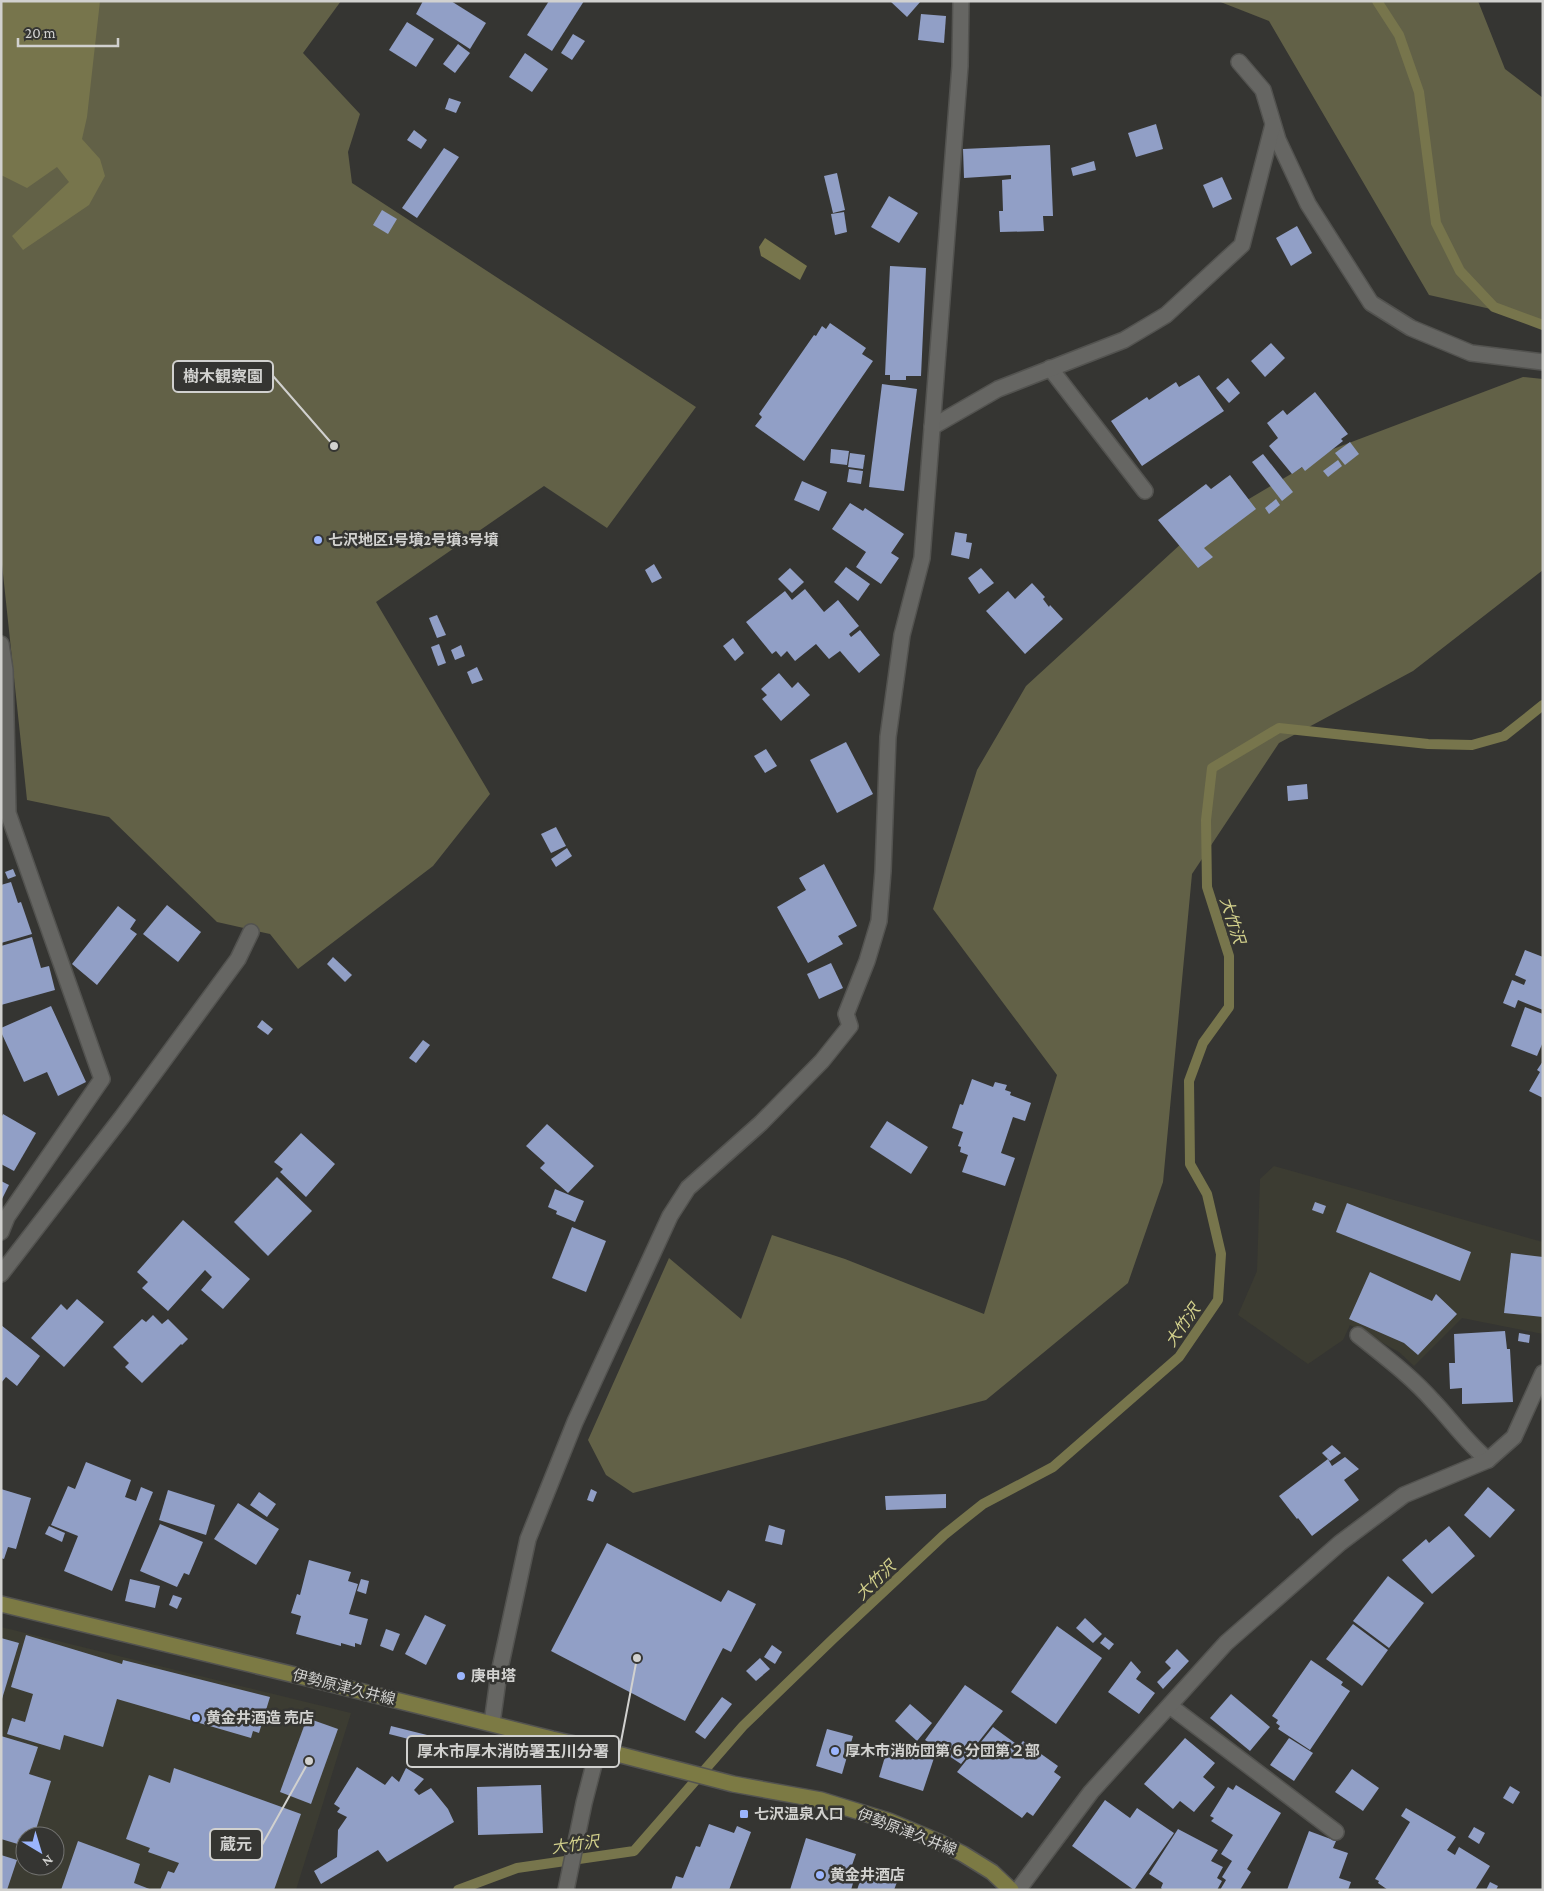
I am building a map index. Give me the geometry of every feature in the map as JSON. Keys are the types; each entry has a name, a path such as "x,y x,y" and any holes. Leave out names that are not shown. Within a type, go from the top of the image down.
{"main road":[{"name":"伊勢原津久井線","path":"1,1604 598,1749 733,1784 821,1800 888,1821 939,1842 992,1872 1011,1890"}],"street":[{"path":"492,1723 499,1673 528,1538 575,1422 670,1216 688,1188 768,1116 822,1061 850,1026 846,1014 868,961 879,921 883,870 888,737 902,635 922,558 960,66 962,1"},
{"path":"1239,62 1263,90 1278,140 1308,204 1371,303 1411,328 1471,353 1543,362"},
{"path":"932,426 998,389 1124,340 1166,315 1242,245 1273,125"},
{"path":"1050,368 1145,491"},
{"path":"1,644 5,670 8,813 102,1080 7,1217 1,1232"},
{"path":"3,1266 122,1117 238,959 251,932"},
{"path":"1358,1335 1433,1400 1474,1449 1488,1460"},
{"path":"1018,1890 1091,1792 1226,1643 1340,1543 1404,1495 1488,1460 1514,1437 1543,1373"},
{"path":"1170,1706 1336,1832"},
{"path":"566,1890 598,1749"}],"shaded area":[{"path":"1,1 341,1 303,53 360,114 348,152 352,183 696,407 607,528 544,486 376,602 490,794 433,866 298,969 270,934 217,922 109,817 27,800 1,555"},
{"path":"1,1 100,1 87,117 82,139 100,159 105,176 89,205 23,250 12,236 69,182 57,167 27,188 1,175"},
{"path":"1218,1 1478,1 1505,69 1543,98 1543,321 1429,295 1269,21"},
{"path":"765,238 807,266 800,280 761,256 759,247"},
{"path":"1523,377 1543,379 1543,570 1413,671 1279,743 1192,874 1163,1182 1128,1283 986,1400 633,1493 606,1475 588,1440 669,1258 741,1319 772,1235 845,1259 984,1314 1057,1075 933,909 977,770 1026,686 1195,531 1333,449"},
{"path":"1274,1166 1543,1242 1543,1334 1462,1318 1414,1366 1399,1352 1350,1325 1343,1340 1308,1364 1238,1315 1257,1271 1260,1179"},
{"path":"1,1627 351,1713 296,1890 1,1890"}],"building":[{"path":"423,1 451,1 486,23 470,49 416,14"},
{"path":"549,1 584,1 552,51 527,35"},
{"path":"890,1 921,1 907,17"},
{"path":"921,14 946,16 944,43 918,40"},
{"path":"407,22 434,39 416,67 389,50"},
{"path":"573,34 585,41 572,60 561,53"},
{"path":"458,44 470,53 455,73 443,64"},
{"path":"525,53 548,69 532,92 509,77"},
{"path":"449,98 461,102 456,113 445,109"},
{"path":"1156,124 1163,149 1136,157 1128,133"},
{"path":"414,130 427,140 421,149 407,140"},
{"path":"1050,145 1053,216 1043,216 1044,231 1000,232 999,211 1003,211 1002,180 1011,179 1011,175 964,178 963,149"},
{"path":"444,148 459,157 417,218 402,208"},
{"path":"1094,161 1096,170 1073,176 1071,168"},
{"path":"837,173 845,210 833,213 824,176"},
{"path":"1222,177 1232,199 1213,208 1203,185"},
{"path":"889,196 918,213 899,243 871,227"},
{"path":"382,210 397,219 388,234 373,225"},
{"path":"844,212 847,232 835,235 831,214"},
{"path":"1297,226 1312,253 1291,266 1276,238"},
{"path":"890,266 926,268 921,376 906,376 906,380 890,380 890,375 885,375"},
{"path":"830,323 866,348 862,354 873,361 804,461 755,426 762,417 759,414 814,335 816,336 822,326 826,329"},
{"path":"1271,343 1285,358 1265,377 1251,361"},
{"path":"1199,375 1224,411 1142,466 1111,421 1147,397 1149,400 1176,382 1179,387"},
{"path":"1228,378 1240,393 1229,403 1216,388"},
{"path":"882,384 917,389 904,491 869,487"},
{"path":"1315,392 1348,434 1341,439 1343,441 1305,471 1302,467 1292,474 1269,446 1278,438 1267,423 1283,410 1287,415"},
{"path":"1350,442 1359,454 1345,465 1335,453"},
{"path":"831,449 849,451 847,465 830,463"},
{"path":"850,453 865,455 863,469 848,467"},
{"path":"1263,454 1293,492 1282,501 1252,462"},
{"path":"1338,460 1342,466 1328,477 1323,471"},
{"path":"849,469 863,471 861,484 847,482"},
{"path":"1230,475 1256,509 1204,548 1213,557 1198,568 1158,520 1206,484 1211,489"},
{"path":"802,481 827,492 819,511 794,500"},
{"path":"1276,499 1280,505 1269,514 1265,508"},
{"path":"850,503 863,511 865,508 904,534 891,553 899,558 881,584 856,567 866,552 832,529"},
{"path":"955,532 967,534 966,542 972,543 969,559 951,555"},
{"path":"654,564 662,578 652,583 645,570"},
{"path":"846,567 870,584 858,601 834,582"},
{"path":"790,568 804,582 792,593 778,579"},
{"path":"981,568 994,583 979,594 968,578"},
{"path":"1032,583 1045,597 1043,599 1049,607 1050,605 1063,619 1025,654 986,611 1008,591 1015,599"},
{"path":"805,589 824,612 838,600 859,626 849,634 851,637 860,630 880,655 859,673 840,651 829,659 816,644 795,661 787,651 781,657 776,651 772,654 746,622 785,591 792,600"},
{"path":"437,615 446,635 437,638 429,618"},
{"path":"733,638 744,653 735,661 723,646"},
{"path":"439,644 446,663 438,666 431,647"},
{"path":"461,645 465,656 455,660 451,650"},
{"path":"477,667 483,680 472,684 467,672"},
{"path":"779,673 792,688 798,682 810,695 781,721 762,699 767,695 761,689"},
{"path":"846,742 873,794 837,813 810,760"},
{"path":"766,749 777,766 765,773 754,756"},
{"path":"1307,784 1308,799 1288,801 1287,786"},
{"path":"556,827 566,846 551,853 541,834"},
{"path":"567,848 572,856 556,867 551,859"},
{"path":"824,864 857,926 838,936 843,944 808,963 777,907 806,890 799,878"},
{"path":"13,869 16,876 8,879 5,872"},
{"path":"11,882 18,903 21,902 32,934 1,943 1,885"},
{"path":"167,905 201,932 178,962 143,934"},
{"path":"118,906 136,920 130,929 137,934 97,985 72,964"},
{"path":"32,937 41,968 49,966 55,990 1,1005 1,946"},
{"path":"1525,950 1543,957 1543,1010 1518,1000 1515,1008 1503,1003 1512,980 1524,985 1526,980 1515,975"},
{"path":"333,957 352,975 345,982 327,964"},
{"path":"831,963 843,988 819,999 807,974"},
{"path":"51,1006 86,1082 58,1096 47,1072 24,1082 1,1032 1,1028"},
{"path":"1525,1007 1543,1014 1543,1042 1537,1056 1511,1046"},
{"path":"262,1020 273,1029 268,1035 257,1027"},
{"path":"423,1040 430,1045 416,1063 409,1058"},
{"path":"1543,1061 1543,1098 1529,1091 1540,1072 1537,1070"},
{"path":"972,1079 993,1087 995,1082 1007,1085 1005,1090 1011,1092 1010,1095 1031,1103 1025,1121 1013,1117 1001,1153 1015,1158 1005,1186 962,1172 968,1155 960,1152 961,1147 958,1146 963,1132 952,1128 960,1104 963,1105"},
{"path":"3,1114 36,1133 14,1171 1,1164 1,1118"},
{"path":"887,1121 928,1147 911,1174 870,1147"},
{"path":"547,1124 594,1166 568,1193 540,1168 545,1163 526,1146"},
{"path":"301,1133 335,1164 306,1197 280,1172 283,1169 274,1162"},
{"path":"277,1177 312,1211 268,1256 234,1222"},
{"path":"1,1181 9,1185 1,1201"},
{"path":"555,1189 584,1201 575,1222 556,1214 557,1211 548,1207"},
{"path":"1315,1202 1326,1206 1323,1214 1312,1210"},
{"path":"1347,1203 1471,1252 1460,1281 1336,1232"},
{"path":"183,1220 250,1279 223,1309 201,1290 212,1277 205,1270 168,1311 142,1288 148,1282 137,1272"},
{"path":"572,1227 606,1241 586,1292 552,1278"},
{"path":"1511,1253 1543,1257 1543,1317 1504,1313"},
{"path":"1370,1272 1432,1301 1436,1294 1457,1314 1418,1355 1404,1343 1349,1319"},
{"path":"77,1299 104,1322 64,1367 31,1338 61,1304 67,1310"},
{"path":"153,1315 162,1324 168,1319 188,1339 142,1383 125,1367 129,1363 113,1347 142,1319 146,1322"},
{"path":"1,1325 40,1356 17,1386 6,1377 1,1383"},
{"path":"1505,1331 1507,1349 1510,1349 1513,1402 1462,1404 1462,1388 1450,1389 1449,1363 1455,1363 1454,1334"},
{"path":"1519,1333 1530,1335 1529,1343 1518,1341"},
{"path":"1332,1445 1341,1453 1330,1461 1322,1453"},
{"path":"1345,1457 1359,1469 1344,1480 1359,1500 1312,1536 1279,1496 1328,1459 1332,1466"},
{"path":"86,1462 131,1480 125,1497 136,1501 141,1487 153,1492 112,1591 64,1571 78,1536 51,1525 68,1486 75,1489"},
{"path":"1488,1487 1515,1510 1490,1538 1464,1515"},
{"path":"1,1489 31,1498 16,1549 8,1547 4,1559 1,1558"},
{"path":"591,1489 597,1492 593,1502 587,1500"},
{"path":"168,1490 215,1505 206,1535 159,1520"},
{"path":"259,1492 276,1504 267,1517 250,1505"},
{"path":"946,1494 946,1508 886,1510 885,1496"},
{"path":"238,1503 279,1529 256,1565 214,1539"},
{"path":"160,1524 203,1542 189,1575 184,1573 177,1587 140,1571"},
{"path":"769,1525 785,1530 782,1545 765,1541"},
{"path":"49,1526 65,1533 62,1542 45,1534"},
{"path":"1449,1526 1475,1556 1432,1594 1402,1560 1426,1539 1429,1543"},
{"path":"607,1543 721,1602 728,1590 756,1604 731,1652 723,1648 685,1721 551,1651"},
{"path":"309,1560 351,1572 348,1581 358,1584 349,1614 368,1619 361,1645 355,1643 355,1647 341,1643 341,1646 296,1634 301,1616 291,1613 297,1594 300,1595"},
{"path":"1388,1576 1424,1603 1389,1648 1353,1621"},
{"path":"130,1579 160,1586 155,1608 125,1601"},
{"path":"361,1579 369,1581 366,1594 357,1591"},
{"path":"173,1595 182,1598 177,1609 169,1605"},
{"path":"425,1615 446,1625 426,1665 405,1654"},
{"path":"1085,1618 1102,1634 1093,1643 1076,1628"},
{"path":"1353,1624 1388,1650 1362,1686 1326,1659"},
{"path":"1057,1626 1102,1658 1056,1724 1011,1692"},
{"path":"386,1629 400,1634 393,1651 380,1646"},
{"path":"26,1635 122,1664 123,1660 270,1697 259,1733 253,1731 251,1738 117,1699 103,1747 64,1735 60,1750 7,1734 12,1718 25,1722 33,1694 11,1687"},
{"path":"1105,1637 1114,1644 1109,1650 1100,1643"},
{"path":"1,1638 19,1643 2,1699 1,1699"},
{"path":"772,1645 782,1652 775,1664 764,1657"},
{"path":"1177,1649 1189,1661 1163,1689 1157,1682 1171,1668 1165,1662"},
{"path":"760,1658 770,1669 756,1681 746,1671"},
{"path":"1311,1660 1343,1682 1341,1685 1350,1691 1310,1750 1278,1729 1280,1726 1276,1723 1278,1720 1272,1716"},
{"path":"1131,1661 1141,1672 1136,1679 1155,1693 1139,1714 1108,1692"},
{"path":"965,1685 1003,1711 961,1764 925,1740"},
{"path":"1231,1694 1270,1727 1250,1751 1210,1718"},
{"path":"722,1697 732,1704 705,1739 695,1732"},
{"path":"910,1704 932,1723 917,1741 895,1721"},
{"path":"307,1718 338,1729 311,1804 280,1792"},
{"path":"391,1726 431,1736 428,1744 389,1734"},
{"path":"993,1727 1019,1746 1023,1741 1058,1766 1054,1772 1061,1777 1033,1816 1027,1812 1022,1818 957,1772"},
{"name":"厚木市消防団第６分団第２部","path":"827,1729 853,1736 842,1774 816,1766"},
{"path":"1,1736 38,1747 29,1774 51,1781 37,1826 15,1826 15,1843 1,1839"},
{"path":"1185,1738 1215,1763 1203,1777 1215,1787 1194,1812 1180,1801 1173,1809 1144,1784"},
{"path":"1289,1738 1313,1753 1294,1781 1270,1765"},
{"path":"889,1743 934,1758 923,1791 879,1777"},
{"path":"357,1767 385,1785 392,1776 399,1782 406,1768 424,1779 414,1790 419,1795 431,1788 448,1809 454,1822 387,1862 378,1850 321,1884 314,1871 337,1857 338,1830 347,1817 337,1812 340,1808 334,1804"},
{"path":"174,1768 301,1814 274,1890 160,1890 168,1871 174,1873 179,1863 148,1852 150,1848 126,1839 149,1775 170,1783"},
{"path":"1352,1769 1379,1788 1363,1811 1335,1792"},
{"path":"541,1785 543,1833 478,1835 477,1787"},
{"path":"1236,1785 1281,1813 1247,1869 1251,1872 1240,1890 1220,1890 1226,1880 1222,1877 1232,1861 1221,1854 1233,1835 1211,1821 1214,1818 1210,1816 1228,1787 1233,1790"},
{"path":"1510,1786 1520,1792 1513,1804 1503,1798"},
{"path":"1105,1800 1130,1818 1137,1808 1174,1833 1134,1890 1072,1846"},
{"path":"1406,1808 1456,1837 1447,1850 1455,1855 1459,1847 1490,1866 1475,1890 1388,1890 1378,1883 1379,1881 1375,1879 1410,1822 1401,1816"},
{"path":"709,1824 734,1833 737,1826 751,1832 729,1890 671,1890 676,1876 683,1878 696,1846 700,1847"},
{"path":"1474,1827 1485,1833 1479,1844 1468,1837"},
{"path":"1178,1829 1218,1850 1211,1861 1223,1867 1217,1878 1222,1881 1217,1890 1163,1890 1161,1888 1163,1883 1149,1874"},
{"path":"1309,1831 1336,1841 1333,1848 1348,1853 1339,1878 1351,1882 1348,1890 1287,1890"},
{"path":"806,1838 856,1854 851,1868 857,1870 851,1890 790,1890"},
{"path":"78,1841 140,1864 134,1883 152,1890 61,1890"},
{"path":"1,1855 15,1859 15,1866 7,1890 1,1890"},
{"path":"863,1872 897,1882 894,1890 857,1890"},
{"path":"1490,1882 1498,1886 1496,1890 1486,1890"}],"waterway":[{"path":"1377,1 1399,35 1419,92 1436,223 1460,271 1494,307 1543,325"},
{"name":"大竹沢","path":"458,1890 517,1868 634,1851 743,1726 833,1639 944,1535 983,1504 1053,1467 1179,1357 1218,1300 1221,1254 1207,1194 1190,1164 1189,1081 1203,1043 1229,1007 1229,956 1207,887 1206,820 1212,768 1279,728 1428,744 1472,745 1504,736 1543,705"}],"place":[{"name":"樹木観察園","path":"334,446"},
{"name":"七沢地区1号墳2号墳3号墳","path":"318,540"},
{"name":"厚木市厚木消防署玉川分署","path":"637,1658"},
{"name":"庚申塔","path":"461,1676"},
{"name":"黄金井酒造 売店","path":"196,1718"},
{"name":"厚木市消防団第６分団第２部","path":"835,1751"},
{"name":"蔵元","path":"309,1761"},
{"name":"七沢温泉入口","path":"744,1814"},
{"name":"黄金井酒店","path":"820,1875"}]}
